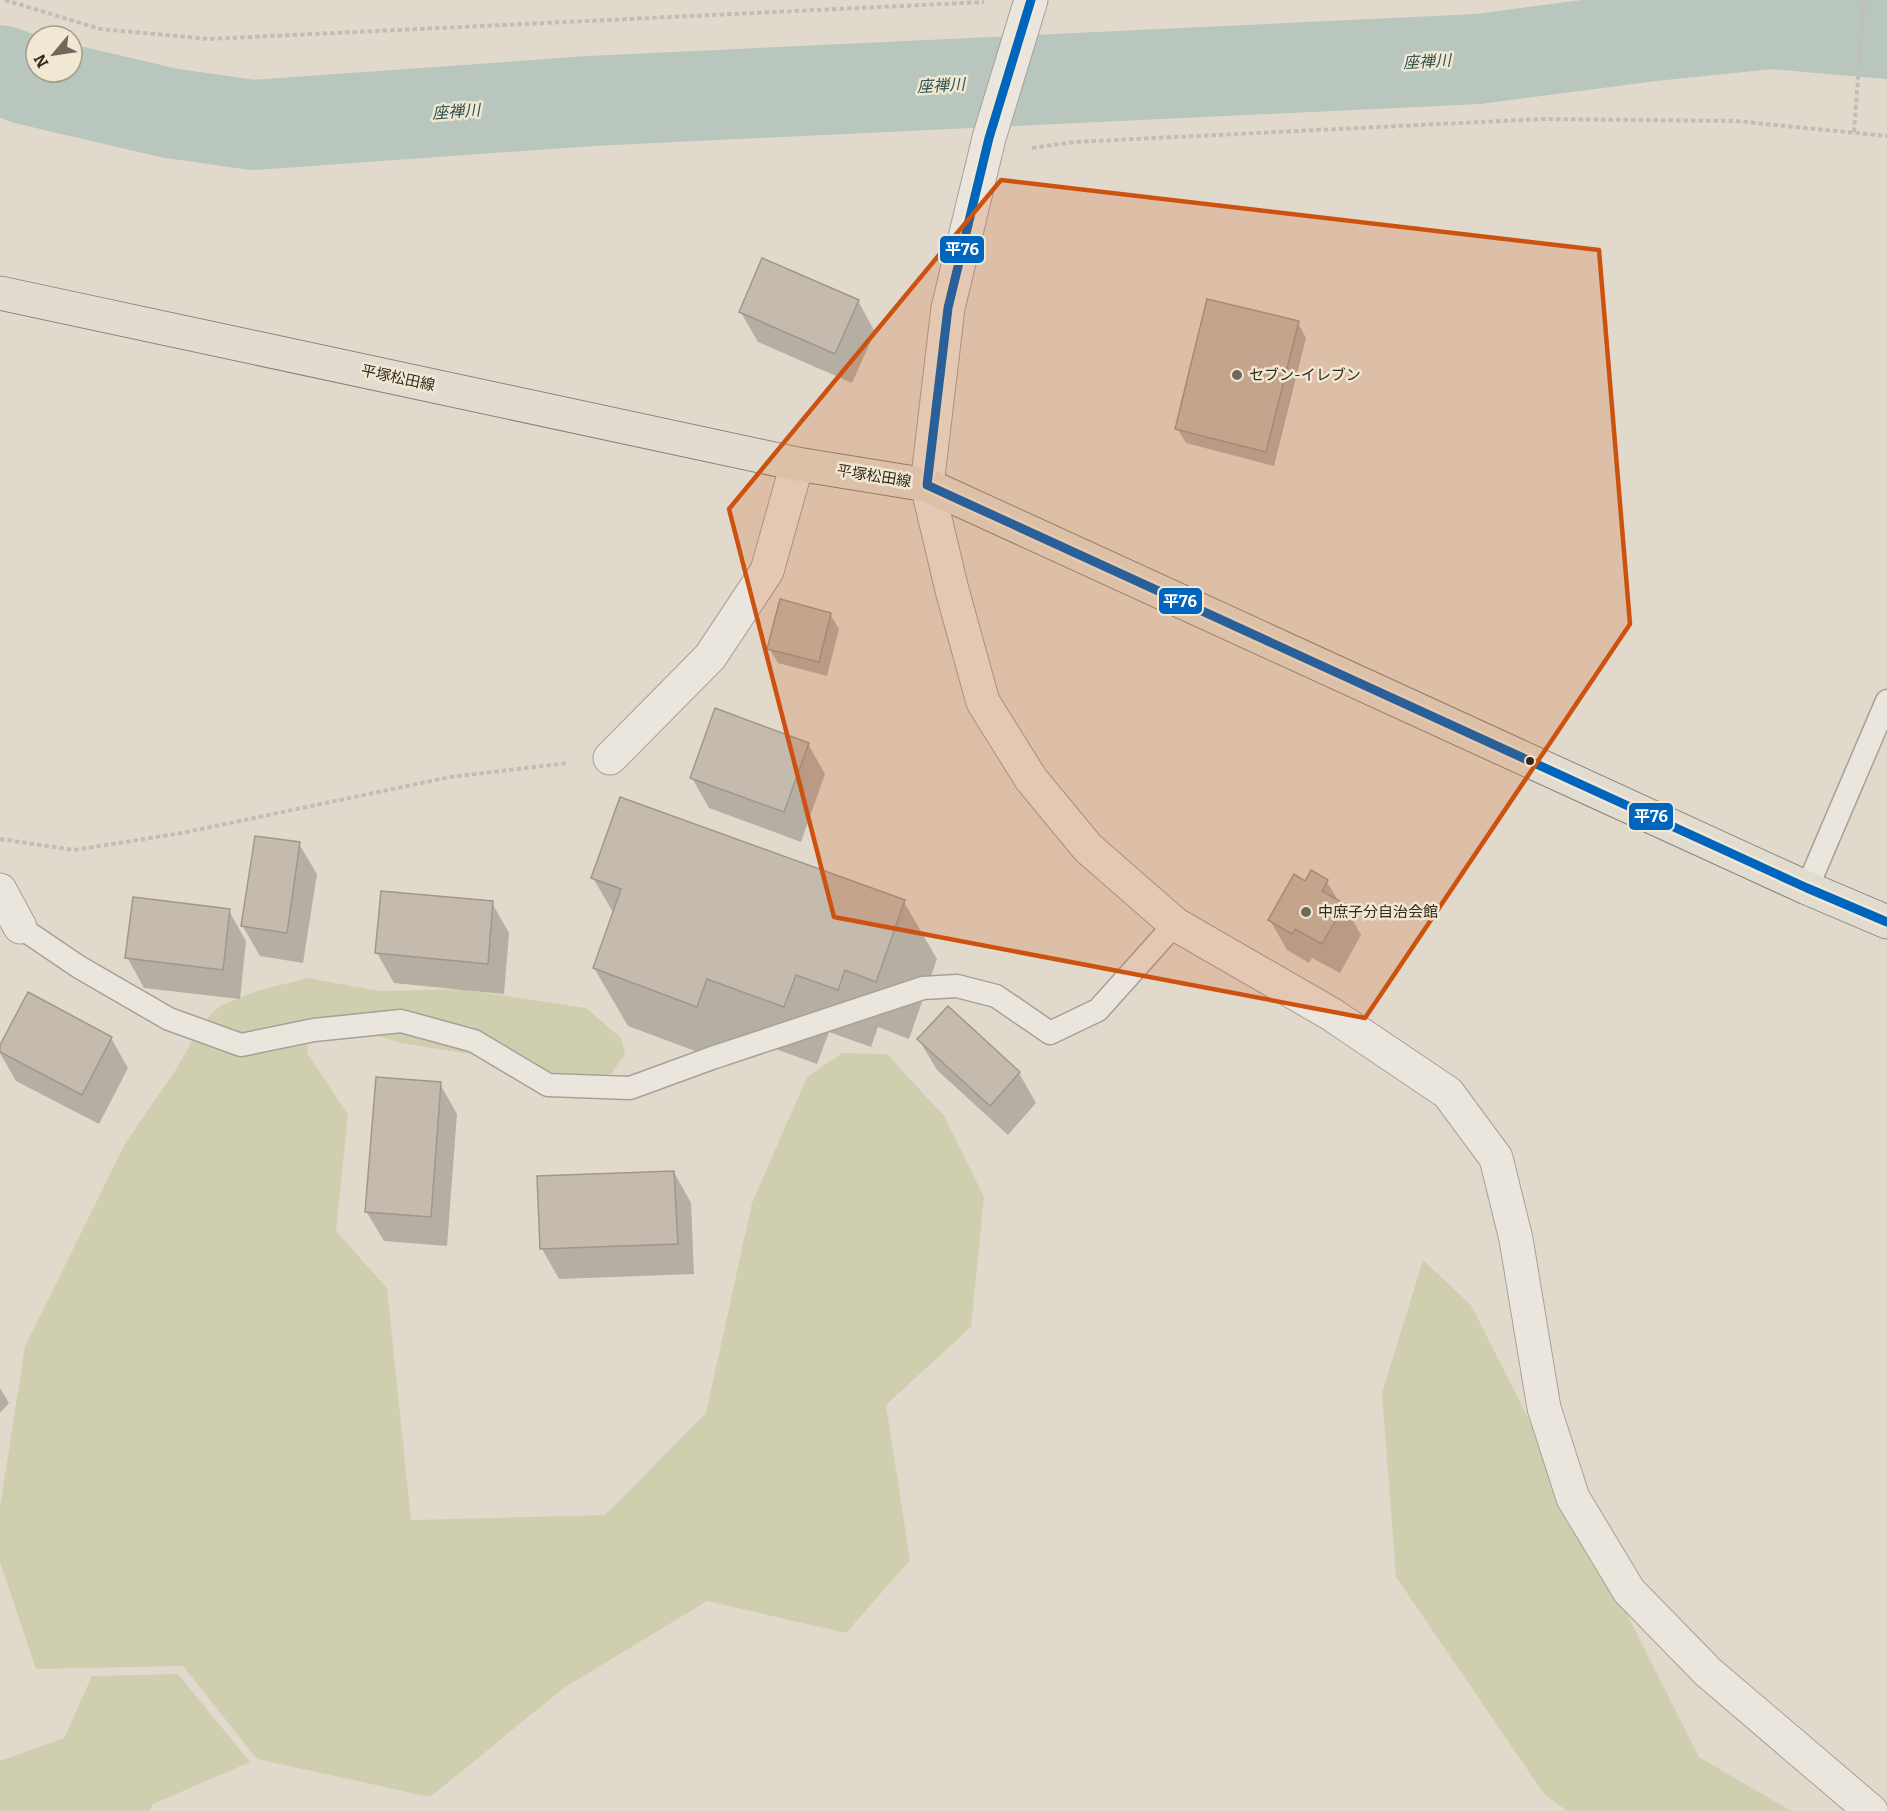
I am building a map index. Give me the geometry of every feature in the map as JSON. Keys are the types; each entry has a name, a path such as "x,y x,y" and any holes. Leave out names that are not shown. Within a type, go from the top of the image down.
{"main road":[{"name":"平塚松田線","path":"0,293 797,464 927,485 1807,888 1887,922"}],"street":[{"path":"1028,8 986,146 948,308 927,485 952,590 983,702 1031,779 1088,848 1175,924 1331,1014 1448,1093 1496,1158 1516,1239 1544,1408 1573,1498 1629,1591 1708,1672 1871,1811"},
{"path":"610,758 710,657 767,571 797,464"},
{"path":"0,890 20,927"}],"lane":[{"path":"1807,888 1887,701"},
{"path":"20,927 79,967 169,1019 241,1045 314,1030 401,1021 474,1041 548,1084 630,1088 712,1058 923,988 957,986 996,996 1050,1033 1098,1010 1175,924"}],"path":[{"path":"5,0 100,28 209,39 991,2"},
{"path":"1854,130 1864,0"},
{"path":"986,146 1542,119 1735,121 1854,130 1887,136"},
{"path":"0,839 74,850 182,832 450,777 610,758"}],"highlighted area":[{"path":"1001,180 1599,250 1630,624 1365,1018 834,917 729,509"}],"green space":[{"path":"307,978 381,991 461,989 586,1008 621,1038 625,1054 611,1074 570,1076 487,1057 401,1043 328,1021 308,1033 307,1053 348,1115 336,1231 387,1288 411,1520 605,1515 706,1413 752,1203 807,1077 842,1053 887,1054 944,1116 984,1197 971,1327 886,1405 910,1560 846,1633 707,1601 564,1688 430,1797 257,1759 183,1666 36,1669 0,1562 0,1507 25,1346 126,1142 175,1071 203,1022 220,1006 257,991"},
{"path":"1423,1260 1471,1305 1699,1757 1791,1811 1567,1811 1544,1794 1396,1577 1382,1393"},
{"path":"178,1674 250,1762 153,1804 149,1811 0,1811 0,1761 64,1738 92,1676"}],"building":[{"path":"762,258 859,300 835,354 739,312"},
{"name":"セブン-イレブン","path":"1207,299 1299,321 1266,452 1175,429"},
{"path":"780,599 831,613 819,662 767,649"},
{"path":"715,708 809,743 784,812 690,778"},
{"path":"620,797 905,900 876,982 845,970 838,990 796,975 784,1007 707,979 697,1007 593,968 621,889 591,878"},
{"path":"255,836 300,842 287,933 241,926"},
{"name":"中庶子分自治会館","path":"1311,870 1328,880 1322,891 1345,904 1322,944 1295,929 1292,934 1268,920 1294,874 1305,881"},
{"path":"381,891 493,901 488,964 375,953"},
{"path":"133,897 230,909 223,970 125,958"},
{"path":"28,992 112,1037 82,1095 0,1052 0,1045"},
{"path":"948,1006 1020,1072 990,1106 917,1039"},
{"path":"376,1077 441,1082 431,1217 365,1212"},
{"path":"674,1171 678,1244 540,1249 537,1176"}],"waterway":[{"name":"座禅川","path":"0,70 28,80 169,113 253,125 591,101 1478,59 1654,36 1771,24 1887,34"}],"transit line":[{"name":"平76","path":"1031,0 989,138 948,308 927,485 1807,888 1887,922"}],"place":[{"name":"セブン-イレブン","path":"1237,375"},
{"name":"中庶子分自治会館","path":"1306,912"}]}
